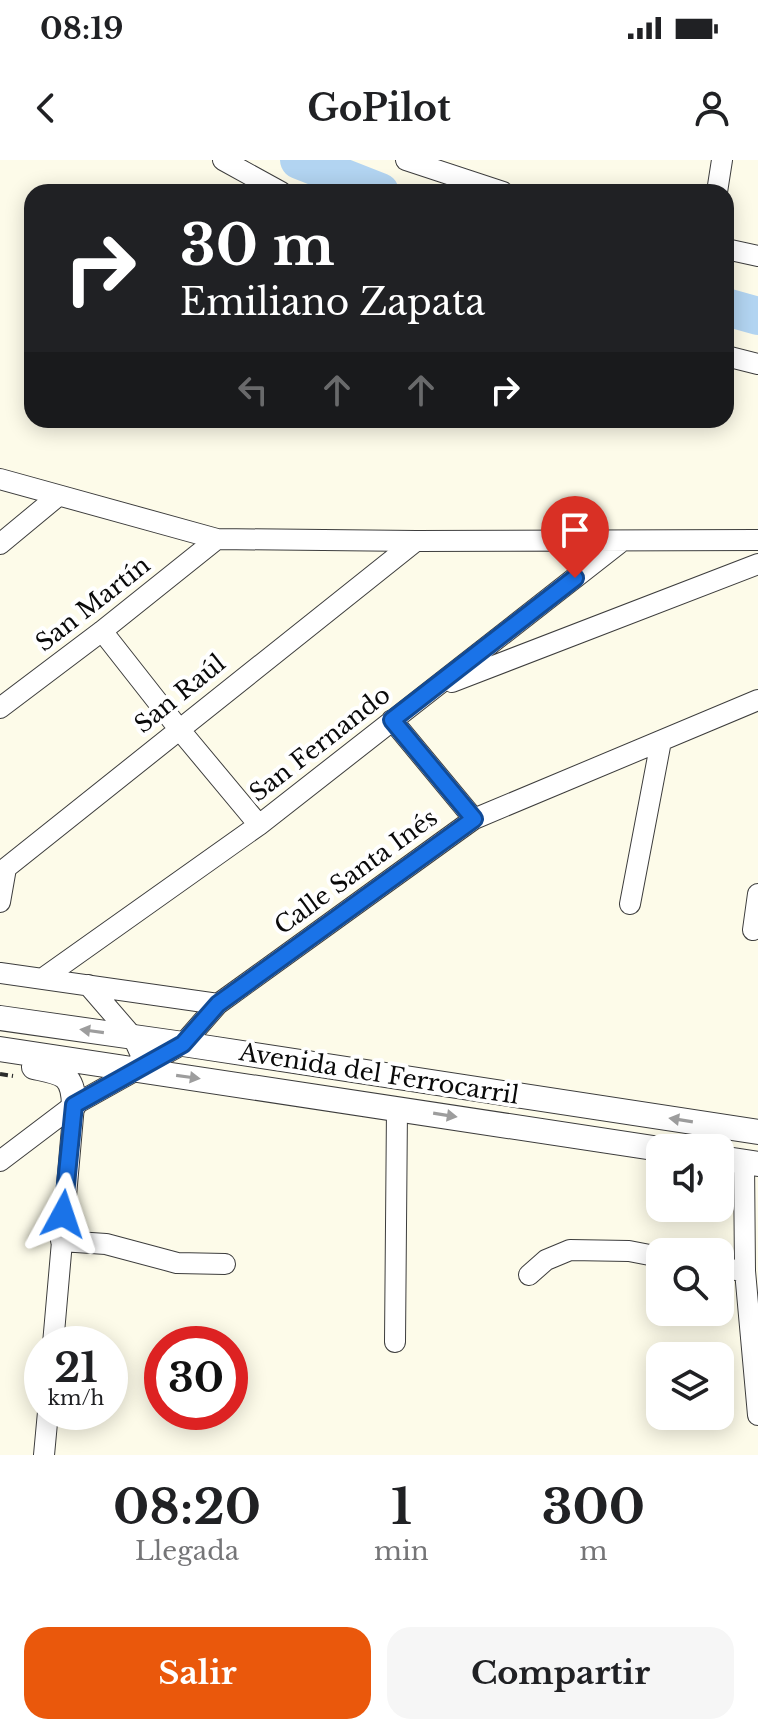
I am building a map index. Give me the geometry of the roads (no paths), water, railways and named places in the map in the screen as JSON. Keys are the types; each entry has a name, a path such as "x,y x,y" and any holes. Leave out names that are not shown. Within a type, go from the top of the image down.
{"street":[{"path":"223,160 266,184"},
{"path":"406,160 479,184"},
{"path":"718,184 722,160"},
{"path":"734,251 758,256"},
{"path":"734,358 758,364"},
{"path":"0,479 217,539 758,540"},
{"path":"0,544 58,496"},
{"name":"San Martín","path":"0,708 217,539"},
{"name":"San Raúl","path":"0,902 6,868 416,541"},
{"name":"San Fernando","path":"42,979 259,825 622,541"},
{"path":"433,689 758,564"},
{"path":"102,631 259,825"},
{"name":"Calle Santa Inés","path":"0,1161 74,1105 183,1044 218,1004 474,819 758,700"},
{"path":"392,720 474,819"},
{"path":"630,904 661,741"},
{"path":"753,930 758,894"},
{"path":"0,973 218,1004"},
{"path":"88,985 133,1037 141,1055 137,1070"},
{"name":"Avenida del Ferrocarril","path":"0,1018 758,1132"},
{"name":"Avenida del Ferrocarril","path":"0,1049 646,1147"},
{"path":"0,1061 61,1073 70,1083 73,1093 54,1326"},
{"path":"395,1342 397,1108"},
{"path":"741,1161 745,1271 758,1415"},
{"path":"61,1241 106,1244 177,1263 225,1264"},
{"path":"529,1275 546,1260 570,1250 646,1254"},
{"path":"734,1270 745,1271"},
{"path":"44,1455 46,1430"}],"waterway":[{"path":"299,160 360,184"},
{"path":"734,309 758,316"}]}
